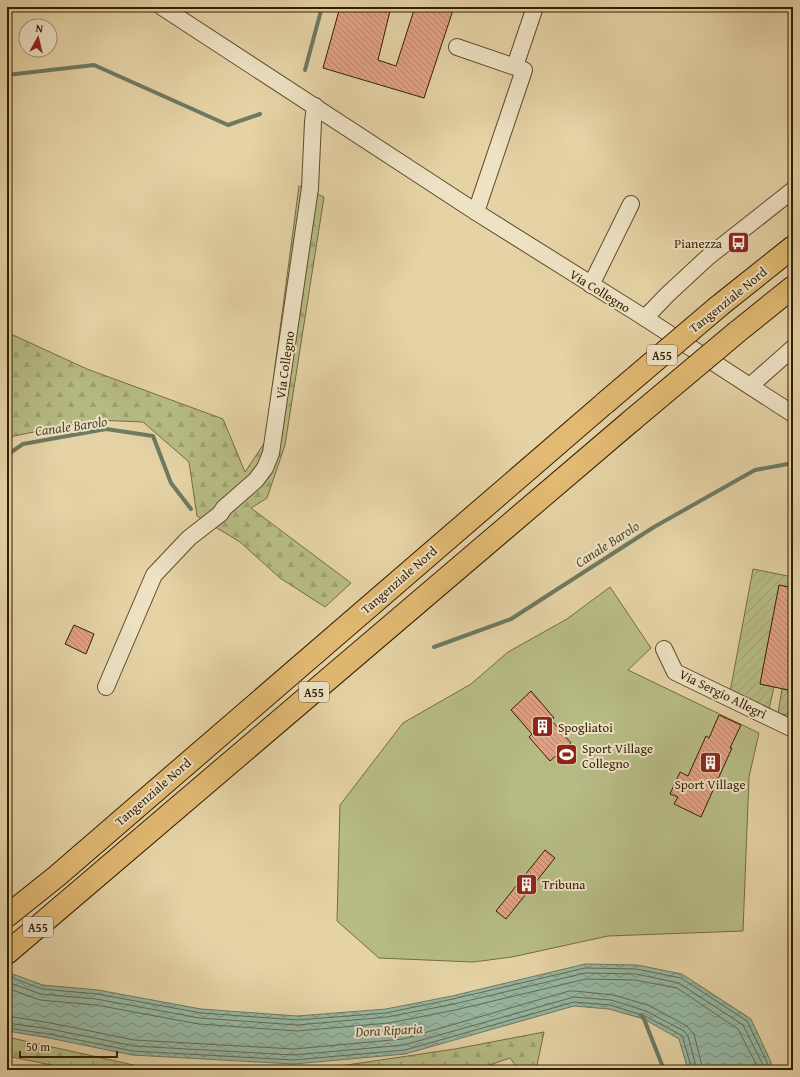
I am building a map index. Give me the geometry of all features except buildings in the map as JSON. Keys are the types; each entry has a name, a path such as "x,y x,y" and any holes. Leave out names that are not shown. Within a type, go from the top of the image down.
{"highway":[{"name":"Tangenziale Nord","path":"7,916 57,876 605,403 719,306 793,247"},
{"name":"A55","path":"7,953 631,420 793,287"}],"street":[{"name":"Via Collegno","path":"162,7 476,212 645,318 793,414"},
{"path":"515,66 535,7"},
{"path":"457,47 524,70 476,212"},
{"name":"Via Collegno","path":"106,687 154,575 189,538 220,514 224,508 256,480 265,468 271,453 310,188 315,106"},
{"path":"645,318 667,294 708,257 793,190"},
{"path":"591,285 630,204"},
{"path":"750,386 793,348"},
{"name":"Via Sergio Allegri","path":"664,649 675,672 793,729"}],"green space":[{"path":"299,186 324,197 285,445 267,498 251,508 351,583 325,607 280,578 240,542 197,516 189,462 143,422 94,420 14,436 7,441 7,402 11,396 7,395 7,331 87,369 223,419 245,472 265,442"},
{"path":"753,569 793,577 793,588 760,684 774,687 769,709 730,692"},
{"name":"Sport Village Collegno","path":"610,587 651,648 628,670 759,733 749,777 743,931 608,936 512,957 473,962 379,958 337,921 340,805 403,723 471,684 508,652 567,619"},
{"path":"792,669 793,714 786,715 778,713 782,689 788,690"},
{"path":"544,1032 536,1070 519,1070 510,1058 475,1070 313,1070 455,1049"},
{"path":"7,1037 138,1066 277,1070 76,1070 7,1056"}],"water":[{"name":"Dora Riparia","path":"585,964 637,965 682,974 751,1019 771,1062 771,1070 688,1070 679,1039 644,1019 609,1009 574,1006 405,1054 294,1064 132,1055 7,1031 7,972 43,985 98,990 201,1009 297,1016 386,1009 452,996"}],"waterway":[{"path":"305,70 322,7"},
{"path":"7,75 94,65 228,125 260,114"},
{"name":"Canale Barolo","path":"7,455 23,444 106,429 153,436 171,483 191,509"},
{"name":"Canale Barolo","path":"434,647 511,619 654,527 755,470 793,463"},
{"path":"641,1015 644,1019 664,1070"}],"place":[{"name":"Pianezza","path":"738,243"},
{"name":"Spogliatoi","path":"542,727"},
{"name":"Sport Village Collegno","path":"566,755"},
{"name":"Sport Village","path":"710,762"},
{"name":"Tribuna","path":"526,884"}]}
